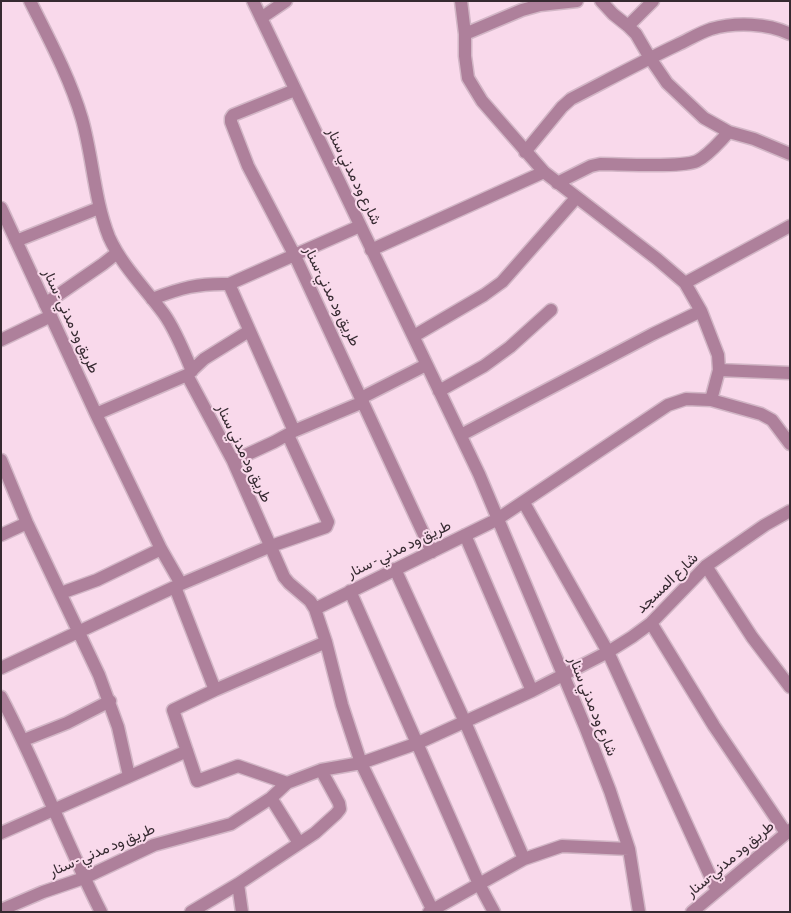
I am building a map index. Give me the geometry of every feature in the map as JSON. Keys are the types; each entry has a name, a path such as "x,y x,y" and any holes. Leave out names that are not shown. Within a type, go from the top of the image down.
{"street":[{"path":"30,1 55,52 82,120 99,208 117,253 164,314 174,331 189,373"},
{"name":"شارع ود مدني سنار","path":"253,1 461,435 563,675 610,791 629,849 639,912"},
{"path":"261,18 286,1"},
{"path":"461,1 468,78 482,101 525,152 556,183 657,259 685,283 702,311 718,355 719,370 711,400"},
{"path":"465,34 540,3 577,1"},
{"path":"602,1 613,14 636,34 667,83 704,118 728,132 754,139 790,154"},
{"path":"628,26 653,1"},
{"path":"525,152 562,107 571,99 650,58 712,29 737,25 760,26 780,29 790,34"},
{"name":"طريق ود مدني-سنار","path":"295,90 231,118 248,166 295,256 432,552"},
{"path":"556,183 591,166 600,164 681,164 696,162 706,155 728,132"},
{"path":"371,250 544,172"},
{"path":"414,336 484,295 502,282 576,198"},
{"name":"طريق ود مدني - سنار","path":"1,208 5,226 16,241 178,585 215,690"},
{"path":"16,241 99,208"},
{"path":"152,299 191,285 208,283 229,284 360,226"},
{"path":"685,283 790,226"},
{"path":"1,340 48,310 117,253"},
{"path":"1,668 178,585 270,546 328,525 229,284"},
{"path":"439,391 490,362 510,347 551,310"},
{"path":"461,435 654,334 702,311"},
{"path":"96,414 189,373 204,359 249,331"},
{"path":"233,461 362,400 426,365"},
{"path":"719,370 790,373"},
{"name":"طريق ود مدني سنار","path":"189,373 233,461 270,546"},
{"path":"496,520 668,405 686,399 711,400 761,414 772,420 790,444"},
{"path":"1,460 110,701 129,776"},
{"path":"524,503 608,652 717,891"},
{"name":"شارع المسجد","path":"361,763 418,743 465,722 532,691 608,652 650,623 706,566 764,525 790,511"},
{"name":"طريق ود مدني - سنار","path":"315,609 496,520"},
{"path":"1,535 28,523"},
{"path":"465,535 532,691"},
{"path":"270,546 284,577 310,601 315,609 326,642 342,705 361,763 430,910 524,860 562,846 629,849"},
{"path":"61,593 97,580 161,549"},
{"path":"706,566 752,636 790,688"},
{"path":"395,569 465,722 524,860"},
{"path":"350,591 479,884 494,912"},
{"path":"650,623 714,726 788,832"},
{"path":"287,783 238,766 196,781 173,710 326,642"},
{"path":"1,697 24,740 84,878 101,912"},
{"path":"24,740 67,723 110,701"},
{"path":"1,833 187,751"},
{"path":"190,912 238,884 315,833 340,809 339,803 321,770 361,763"},
{"name":"طريق ود مدني - سنار","path":"1,910 43,892 84,878 154,845 231,824 271,798 287,783 321,770"},
{"path":"271,798 299,844"},
{"name":"طريق ود مدني-سنار","path":"692,912 788,832"},
{"path":"238,884 242,912"}]}
